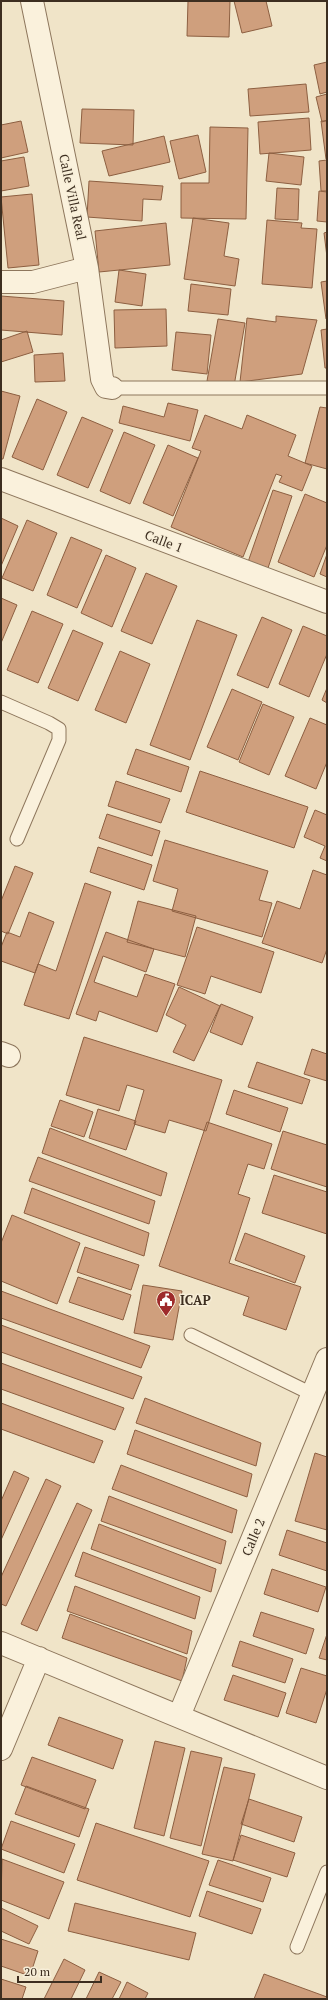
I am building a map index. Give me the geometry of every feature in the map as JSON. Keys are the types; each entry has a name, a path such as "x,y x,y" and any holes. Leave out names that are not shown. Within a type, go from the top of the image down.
{"street":[{"name":"Calle Villa Real","path":"32,1 87,268 102,379 106,387 112,388"},
{"path":"1,282 33,282 87,268"},
{"name":"Calle 1","path":"1,480 327,602"},
{"name":"Calle 2","path":"178,1716 327,1359"},
{"path":"1,1643 327,1778"},
{"path":"1,1749 39,1658"}],"lane":[{"path":"112,388 327,388"},
{"path":"1,702 49,723 59,729 59,740 18,839"},
{"path":"191,1335 312,1394"},
{"path":"297,1947 327,1872"}],"building":[{"path":"188,1 230,1 229,37 187,36"},
{"path":"234,1 266,1 272,26 242,33"},
{"path":"327,62 327,92 320,94 314,65"},
{"path":"306,84 309,112 250,116 248,89"},
{"path":"327,94 327,120 322,122 316,97"},
{"path":"82,109 134,110 133,145 80,143"},
{"path":"309,118 311,150 260,154 258,122"},
{"path":"21,121 28,152 1,158 1,125"},
{"path":"321,121 327,121 327,159 326,159"},
{"path":"210,127 248,128 246,219 181,218 181,183 209,183"},
{"path":"198,135 206,172 179,179 170,141"},
{"path":"164,136 170,162 109,176 102,151"},
{"path":"269,153 304,157 301,185 266,181"},
{"path":"24,157 29,186 1,191 1,161"},
{"path":"327,160 327,191 321,191 319,161"},
{"path":"89,181 163,186 161,200 143,199 142,221 87,217"},
{"path":"277,188 299,189 298,220 275,219"},
{"path":"319,191 327,192 327,222 317,221"},
{"path":"32,194 39,265 8,268 1,197"},
{"path":"193,218 229,223 224,256 239,259 235,286 184,279"},
{"path":"267,220 302,223 301,228 317,229 312,288 262,284"},
{"path":"166,223 170,265 99,272 95,231"},
{"path":"327,232 327,257 324,233"},
{"path":"119,270 146,274 142,306 115,302"},
{"path":"327,281 327,319 326,319 321,282"},
{"path":"191,284 231,289 228,315 188,311"},
{"path":"1,296 64,301 62,335 1,330"},
{"path":"166,309 167,346 115,348 114,310"},
{"path":"276,316 317,320 302,374 240,382 247,318 276,322"},
{"path":"218,319 245,323 234,386 207,381"},
{"path":"327,329 327,368 325,368 321,330"},
{"path":"27,331 33,352 1,362 1,340"},
{"path":"176,332 211,335 207,374 172,370"},
{"path":"63,353 65,381 35,382 34,355"},
{"path":"1,391 20,396 3,459 1,459"},
{"path":"37,399 67,412 43,470 12,457"},
{"path":"168,403 198,410 190,441 119,423 123,406 164,417"},
{"path":"320,407 327,408 327,469 305,463"},
{"path":"205,415 242,429 247,415 296,435 288,456 312,466 302,491 279,482 282,476 276,474 243,557 171,527 201,451 192,448"},
{"path":"82,417 113,430 88,488 57,475"},
{"path":"124,432 155,445 130,504 100,491"},
{"path":"168,445 198,458 173,516 143,503"},
{"path":"273,490 292,496 268,568 248,562"},
{"path":"305,494 327,503 327,545 314,577 278,562"},
{"path":"1,518 18,526 1,566"},
{"path":"27,520 57,533 33,591 2,578"},
{"path":"71,537 102,550 77,608 47,595"},
{"path":"327,554 327,577 320,574"},
{"path":"106,555 136,568 112,627 81,613"},
{"path":"146,573 177,586 152,644 121,631"},
{"path":"1,598 17,605 1,643"},
{"path":"32,611 63,624 38,683 7,670"},
{"path":"262,617 292,630 268,688 237,675"},
{"path":"197,620 237,635 190,760 150,745"},
{"path":"303,626 327,636 327,654 309,697 279,684"},
{"path":"73,630 103,643 78,701 48,688"},
{"path":"120,651 150,664 126,723 95,710"},
{"path":"327,688 327,703 322,700"},
{"path":"232,689 262,702 238,760 207,747"},
{"path":"263,704 294,717 269,775 239,762"},
{"path":"310,718 327,725 327,762 316,789 285,776"},
{"path":"136,749 189,767 181,792 127,774"},
{"path":"200,771 308,807 294,848 186,812"},
{"path":"116,781 170,799 161,823 108,806"},
{"path":"315,810 327,815 327,861 320,858 325,846 304,837"},
{"path":"107,814 160,831 152,856 99,838"},
{"path":"165,840 268,871 259,900 272,903 262,937 172,911 178,889 153,881"},
{"path":"98,847 152,865 144,890 90,872"},
{"path":"15,866 33,873 8,934 1,931 1,901"},
{"path":"313,870 327,875 327,949 322,963 262,943 277,901 300,909"},
{"path":"85,883 111,892 69,1019 24,1005 38,964 56,971"},
{"path":"138,901 196,916 185,957 127,942"},
{"path":"29,912 54,922 35,973 1,961 1,947 7,932 20,937"},
{"path":"197,927 274,952 261,993 211,976 205,994 177,985"},
{"path":"106,932 154,949 146,972 103,956 94,982 137,997 145,974 175,984 157,1032 99,1011 96,1021 76,1014"},
{"path":"179,987 220,1006 194,1061 173,1052 186,1025 166,1015"},
{"path":"221,1004 253,1017 242,1045 210,1032"},
{"path":"84,1037 222,1080 206,1131 169,1120 165,1133 134,1124 144,1090 127,1085 119,1111 66,1095"},
{"path":"312,1049 327,1054 327,1081 304,1074"},
{"path":"257,1062 310,1080 302,1104 248,1087"},
{"path":"234,1090 288,1108 280,1132 226,1114"},
{"path":"60,1100 93,1112 84,1137 51,1126"},
{"path":"98,1109 136,1121 126,1150 89,1138"},
{"path":"207,1122 272,1144 264,1169 248,1164 238,1194 250,1198 229,1263 301,1287 286,1330 243,1315 249,1297 159,1266"},
{"path":"50,1128 167,1173 161,1196 42,1153"},
{"path":"283,1131 327,1145 327,1187 271,1169"},
{"path":"38,1157 155,1201 149,1224 29,1181"},
{"path":"274,1175 327,1192 327,1234 262,1213"},
{"path":"32,1188 149,1233 144,1256 24,1213"},
{"path":"12,1215 80,1243 57,1304 1,1281 1,1243"},
{"path":"245,1233 305,1256 295,1283 235,1260"},
{"path":"85,1247 139,1265 131,1290 77,1272"},
{"path":"78,1277 131,1295 123,1320 69,1302"},
{"path":"143,1285 182,1291 173,1340 134,1333"},
{"path":"1,1291 150,1346 141,1368 1,1318"},
{"path":"1,1325 142,1377 133,1399 1,1352"},
{"path":"1,1363 124,1408 115,1430 1,1389"},
{"path":"145,1398 261,1443 256,1466 136,1423"},
{"path":"1,1403 103,1441 94,1463 1,1429"},
{"path":"135,1430 252,1474 247,1497 127,1454"},
{"path":"315,1453 327,1457 327,1530 295,1521"},
{"path":"121,1465 237,1510 232,1533 112,1489"},
{"path":"14,1471 29,1478 1,1540 1,1501"},
{"path":"46,1479 61,1486 6,1606 1,1604 1,1577"},
{"path":"109,1496 226,1541 221,1564 101,1521"},
{"path":"77,1503 92,1510 37,1631 21,1624"},
{"path":"99,1524 216,1569 211,1592 91,1549"},
{"path":"287,1530 327,1543 327,1571 279,1555"},
{"path":"83,1552 200,1597 195,1619 75,1576"},
{"path":"272,1569 326,1587 318,1612 264,1594"},
{"path":"75,1586 192,1631 187,1654 67,1611"},
{"path":"261,1612 314,1629 306,1654 253,1636"},
{"path":"70,1614 187,1658 182,1681 62,1638"},
{"path":"327,1634 327,1660 319,1658"},
{"path":"240,1641 293,1659 285,1683 232,1666"},
{"path":"301,1668 327,1676 327,1689 316,1723 286,1713"},
{"path":"233,1675 286,1693 278,1717 224,1700"},
{"path":"59,1717 123,1740 113,1769 48,1745"},
{"path":"155,1741 185,1748 164,1836 134,1828"},
{"path":"191,1751 222,1758 201,1846 170,1838"},
{"path":"32,1757 96,1780 85,1809 21,1785"},
{"path":"224,1767 255,1774 233,1861 202,1854"},
{"path":"26,1786 89,1809 79,1837 15,1814"},
{"path":"249,1799 302,1817 294,1842 241,1824"},
{"path":"11,1821 75,1844 64,1873 1,1849"},
{"path":"96,1823 209,1861 190,1917 77,1880"},
{"path":"241,1835 295,1853 287,1877 233,1860"},
{"path":"2,1859 64,1882 49,1919 1,1900"},
{"path":"218,1860 271,1878 263,1902 209,1885"},
{"path":"207,1891 261,1909 252,1934 199,1916"},
{"path":"75,1903 196,1933 189,1960 68,1931"},
{"path":"1,1908 38,1926 29,1944 1,1931"},
{"path":"1,1939 38,1951 30,1976 1,1966"},
{"path":"64,1959 85,1970 71,1999 44,1999"},
{"path":"99,1972 121,1982 112,1999 86,1999"},
{"path":"264,1974 327,1997 327,1999 254,1999"},
{"path":"1,1979 26,1987 22,1999 1,1999"},
{"path":"127,1982 148,1993 145,1999 119,1999"}],"place":[{"name":"ICAP","path":"166,1317"}]}
